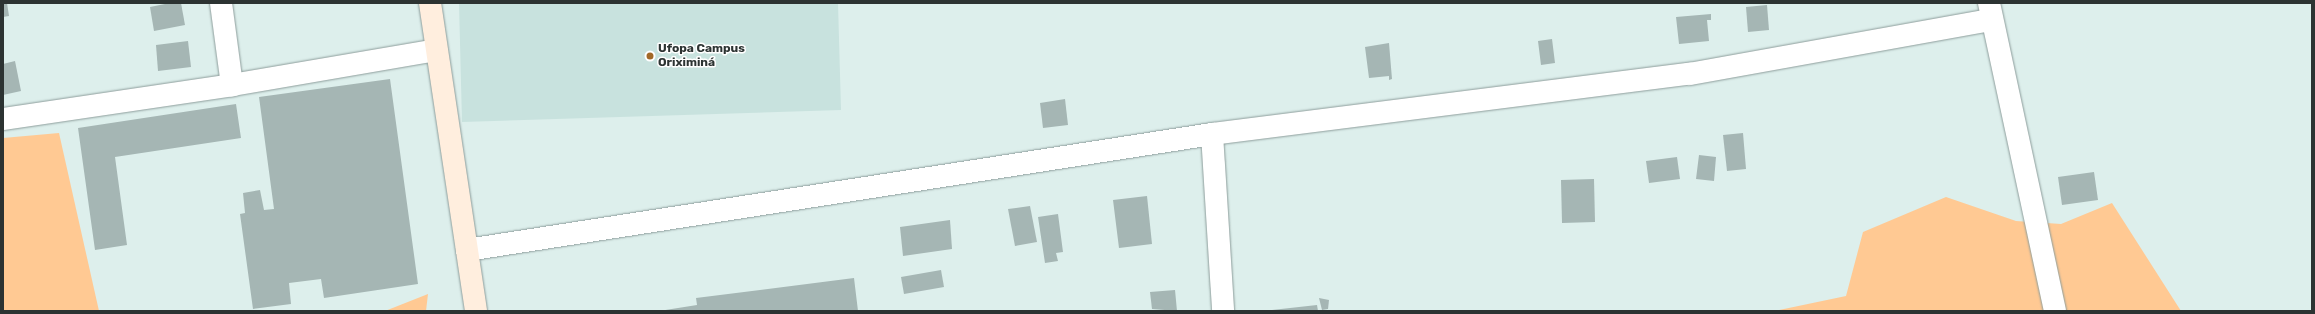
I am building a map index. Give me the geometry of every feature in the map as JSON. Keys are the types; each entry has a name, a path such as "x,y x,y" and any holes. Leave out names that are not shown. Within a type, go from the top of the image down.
{"main road":[{"path":"430,3 476,311"}],"street":[{"path":"221,3 232,86"},
{"path":"467,250 1212,134 1690,74 1990,12 2055,311"},
{"path":"3,119 232,86 436,50"},
{"path":"1212,134 1223,311"}],"shaded area":[{"name":"Ufopa Campus Oriximiná","path":"459,3 838,3 841,110 462,122"},
{"path":"59,133 99,311 3,311 3,138"},
{"path":"1946,197 2016,221 2061,224 2112,203 2181,311 1774,311 1846,296 1863,232"},
{"path":"428,294 426,311 385,311"}],"building":[{"path":"3,3 7,3 9,16 3,17"},
{"path":"170,3 181,3 185,25 154,31 150,7"},
{"path":"1767,5 1769,30 1748,32 1746,7"},
{"path":"1711,14 1711,20 1707,20 1709,41 1679,44 1676,17"},
{"path":"1552,39 1555,63 1541,65 1538,41"},
{"path":"188,41 191,67 158,71 156,45"},
{"path":"1389,43 1392,79 1389,80 1389,76 1369,78 1365,47"},
{"path":"15,61 21,91 3,95 3,64"},
{"path":"390,79 418,284 324,298 321,279 289,283 291,304 253,309 240,214 245,213 243,193 260,190 264,210 274,209 259,97"},
{"path":"1065,99 1068,125 1043,128 1040,103"},
{"path":"236,104 241,138 115,157 127,245 95,250 78,128"},
{"path":"1743,133 1746,169 1727,171 1723,135"},
{"path":"1699,155 1716,157 1714,181 1696,179"},
{"path":"1677,157 1680,179 1649,183 1646,161"},
{"path":"2094,172 2098,200 2062,205 2058,177"},
{"path":"1594,179 1595,222 1562,223 1561,180"},
{"path":"1147,196 1152,244 1119,248 1113,200"},
{"path":"1030,206 1037,242 1015,246 1008,209"},
{"path":"1058,214 1063,252 1056,253 1058,261 1045,263 1038,217"},
{"path":"950,220 952,249 903,256 900,227"},
{"path":"941,270 944,287 904,294 901,277"},
{"path":"854,278 858,311 659,311 697,305 696,298"},
{"path":"1175,290 1177,311 1152,309 1150,292"},
{"path":"1319,298 1329,300 1328,309 1322,310"},
{"path":"1317,305 1318,311 1272,311 1272,310"}],"place":[{"name":"Ufopa Campus Oriximiná","path":"650,56"}]}
